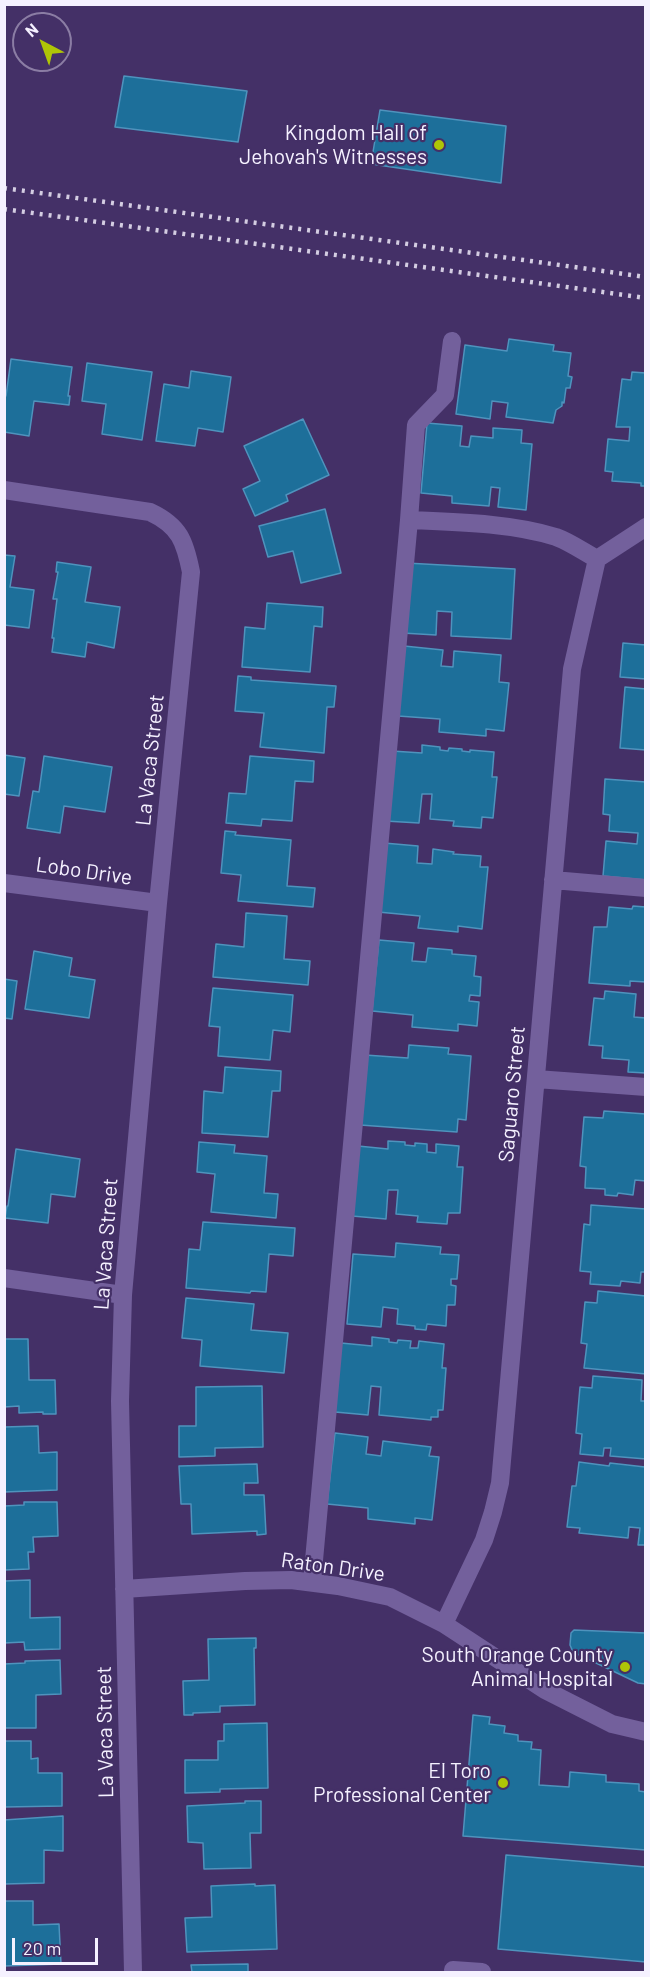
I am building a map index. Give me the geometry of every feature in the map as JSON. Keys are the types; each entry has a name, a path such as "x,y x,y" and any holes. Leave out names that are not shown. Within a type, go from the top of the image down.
{"street":[{"path":"312,1582 416,424 445,395 452,341"},
{"name":"La Vaca Street","path":"4,490 150,513 162,518 173,527 186,547 191,572 158,903 123,1295 120,1401 133,1972"},
{"path":"409,520 491,525 532,532 558,538 597,559 645,527"},
{"name":"Saguaro Street","path":"444,1624 484,1540 500,1483 572,669 597,559"},
{"path":"553,880 645,888"},
{"name":"Lobo Drive","path":"4,883 158,903"},
{"path":"536,1080 645,1087"},
{"path":"4,1278 123,1295"},
{"name":"Raton Drive","path":"124,1589 291,1580 338,1586 390,1597 444,1624 545,1690 612,1724 645,1732"},
{"path":"453,1970 482,1972"}],"building":[{"name":"Kingdom Hall of Jehovah's Witnesses","path":"124,76 247,91 238,142 115,127"},
{"name":"Kingdom Hall of Jehovah's Witnesses","path":"380,110 506,126 501,183 371,164"},
{"path":"509,339 554,345 553,351 571,353 568,376 572,377 570,388 566,388 564,403 562,402 562,406 556,410 553,423 506,417 508,403 492,401 490,419 456,414 465,345 507,351"},
{"path":"11,359 72,367 69,405 34,401 29,436 4,432 4,396 6,396"},
{"path":"87,363 152,372 142,440 102,434 106,404 82,401"},
{"path":"191,371 231,377 223,432 198,428 195,446 156,441 164,384 189,388"},
{"path":"632,372 646,373 646,486 641,486 641,483 612,481 613,472 605,471 608,439 629,441 630,427 616,427 622,379 631,380"},
{"path":"303,419 329,475 286,495 288,501 255,516 243,489 260,481 244,446"},
{"path":"427,423 462,426 460,446 469,447 471,436 493,438 493,428 522,430 521,443 532,444 526,510 498,507 500,488 491,487 489,506 452,503 452,496 421,493"},
{"path":"325,509 341,573 301,583 293,551 268,557 259,526"},
{"path":"4,555 15,556 10,587 34,590 29,628 4,625"},
{"path":"57,562 91,567 85,602 120,607 114,648 87,642 85,657 52,652 57,599 53,599 58,572 56,572"},
{"path":"406,563 515,569 511,639 451,636 452,612 437,611 436,635 402,633"},
{"path":"267,603 323,607 322,627 314,626 310,672 242,667 245,627 265,629"},
{"path":"623,643 646,645 646,679 620,677"},
{"path":"404,646 443,650 441,666 453,667 454,651 501,655 499,682 509,683 504,731 486,729 486,736 439,732 440,719 398,716"},
{"path":"238,676 251,677 251,680 336,686 334,707 327,707 324,753 260,747 264,713 235,711"},
{"path":"625,687 646,689 646,750 620,748"},
{"path":"422,745 440,747 440,750 448,751 449,748 470,752 470,750 494,752 492,777 497,777 493,818 482,817 481,828 453,826 454,821 430,819 432,794 422,794 419,823 385,821 392,751 422,753"},
{"path":"4,755 25,758 19,796 4,794"},
{"path":"44,756 112,767 105,812 64,806 60,833 27,828 33,791 39,792"},
{"path":"250,756 314,761 313,782 295,781 292,821 262,819 261,826 226,823 229,793 246,794"},
{"path":"605,779 646,782 646,880 603,876 606,841 637,844 638,833 609,831 610,815 603,814"},
{"path":"225,831 236,832 235,835 291,840 287,886 315,888 313,907 238,901 241,875 221,873"},
{"path":"384,843 418,846 417,863 432,864 433,849 454,852 453,854 481,856 480,867 488,867 482,929 458,926 458,932 418,928 420,916 378,912"},
{"path":"633,906 646,907 646,982 630,981 630,986 589,983 594,927 607,927 609,907 632,909"},
{"path":"246,913 287,916 284,959 310,961 308,985 213,977 216,944 244,947"},
{"path":"379,940 414,943 412,961 426,962 428,948 452,950 452,954 476,956 474,976 481,977 480,996 470,995 469,1001 479,1002 477,1026 458,1024 458,1031 412,1027 413,1015 372,1011"},
{"path":"34,951 72,958 69,976 95,980 89,1018 25,1009"},
{"path":"4,979 17,981 12,1019 4,1018"},
{"path":"213,988 293,995 290,1032 273,1030 270,1060 218,1056 220,1027 209,1026"},
{"path":"605,991 636,994 634,1017 646,1018 646,1073 628,1072 629,1060 602,1058 603,1046 589,1045 594,998 604,999"},
{"path":"409,1045 449,1048 448,1054 471,1056 466,1120 458,1119 457,1132 360,1125 365,1055 408,1058"},
{"path":"225,1067 281,1071 280,1091 272,1091 268,1137 202,1133 204,1091 223,1093"},
{"path":"604,1111 646,1114 646,1181 635,1180 633,1195 618,1193 617,1196 605,1195 605,1189 585,1188 586,1167 580,1166 584,1117 603,1118"},
{"path":"388,1141 405,1142 405,1145 415,1146 415,1143 427,1144 427,1152 436,1153 436,1144 459,1146 457,1167 463,1167 460,1213 448,1213 447,1224 417,1222 418,1216 396,1214 398,1190 388,1190 386,1219 352,1216 358,1146 388,1149"},
{"path":"199,1142 235,1145 234,1153 267,1156 264,1193 278,1194 276,1218 211,1212 215,1174 197,1172"},
{"path":"16,1149 80,1159 75,1197 51,1194 48,1223 5,1218"},
{"path":"591,1205 646,1209 646,1272 641,1272 640,1283 621,1281 620,1286 590,1284 591,1272 580,1271 584,1224 590,1225"},
{"path":"203,1222 295,1228 293,1256 269,1254 266,1292 186,1288 189,1249 200,1250"},
{"path":"396,1243 441,1247 440,1254 459,1255 457,1279 451,1279 451,1285 456,1286 455,1305 447,1305 446,1326 427,1324 426,1330 397,1324 398,1309 383,1307 381,1327 347,1324 353,1254 395,1257"},
{"path":"598,1291 646,1296 646,1374 584,1368 587,1344 581,1343 585,1302 597,1303"},
{"path":"186,1298 254,1304 251,1330 288,1333 284,1373 200,1366 202,1340 182,1338"},
{"path":"372,1337 389,1339 389,1342 397,1343 398,1340 411,1341 410,1348 418,1348 419,1341 444,1344 442,1368 446,1368 443,1410 438,1410 438,1417 431,1417 431,1420 379,1415 381,1387 371,1386 368,1415 335,1412 341,1343 372,1346"},
{"path":"4,1339 28,1339 29,1380 55,1380 56,1414 19,1413 19,1406 4,1407"},
{"path":"593,1376 642,1380 641,1401 646,1401 646,1459 610,1456 611,1448 604,1448 603,1456 580,1454 582,1434 576,1433 580,1387 592,1388"},
{"path":"262,1386 263,1447 215,1448 215,1456 179,1457 179,1426 196,1426 196,1387"},
{"path":"38,1426 39,1453 57,1452 57,1490 4,1492 4,1427"},
{"path":"335,1433 368,1437 366,1454 381,1456 383,1441 431,1447 429,1456 439,1457 432,1520 415,1518 415,1524 368,1519 368,1508 327,1504"},
{"path":"579,1462 645,1467 646,1545 638,1545 640,1528 629,1527 628,1538 579,1533 580,1528 567,1527 572,1486 576,1486"},
{"path":"257,1464 258,1483 244,1483 244,1495 264,1495 266,1534 257,1535 257,1531 192,1534 191,1504 181,1504 179,1466"},
{"path":"24,1502 57,1502 58,1536 33,1537 34,1552 28,1552 29,1569 4,1570 4,1506 24,1505"},
{"path":"30,1580 30,1618 60,1617 60,1649 25,1650 24,1642 4,1643 4,1581"},
{"name":"South Orange County Animal Hospital","path":"574,1630 646,1633 646,1684 638,1683 573,1652 570,1645 571,1633"},
{"path":"256,1638 256,1648 254,1648 255,1705 220,1706 220,1712 184,1715 183,1681 209,1680 208,1639"},
{"path":"60,1660 61,1694 36,1695 36,1728 4,1728 4,1664"},
{"name":"El Toro Professional Center","path":"473,1715 490,1717 489,1724 505,1726 504,1733 518,1735 518,1741 532,1742 531,1749 541,1750 539,1785 569,1787 570,1772 606,1775 606,1782 639,1784 639,1791 646,1792 646,1850 463,1836"},
{"path":"267,1723 268,1788 220,1789 220,1792 185,1793 185,1760 218,1760 218,1741 224,1741 224,1724"},
{"path":"4,1741 31,1741 31,1759 38,1758 38,1773 62,1773 62,1806 4,1807"},
{"path":"245,1801 261,1801 261,1833 250,1833 251,1868 204,1869 203,1843 188,1842 187,1806 245,1803"},
{"path":"63,1816 63,1851 44,1850 44,1883 4,1884 4,1820"},
{"path":"506,1855 646,1867 646,1962 498,1949"},
{"path":"255,1884 255,1886 275,1885 277,1949 187,1952 185,1918 212,1917 211,1886"},
{"path":"4,1901 33,1901 33,1925 59,1924 61,1964 4,1966"},
{"path":"248,1964 248,1972 192,1972 191,1965"}],"railway":[{"path":"4,188 646,277"},
{"path":"4,209 646,298"}],"place":[{"name":"Kingdom Hall of Jehovah's Witnesses","path":"439,145"},
{"name":"South Orange County Animal Hospital","path":"625,1667"},
{"name":"El Toro Professional Center","path":"503,1783"}]}
